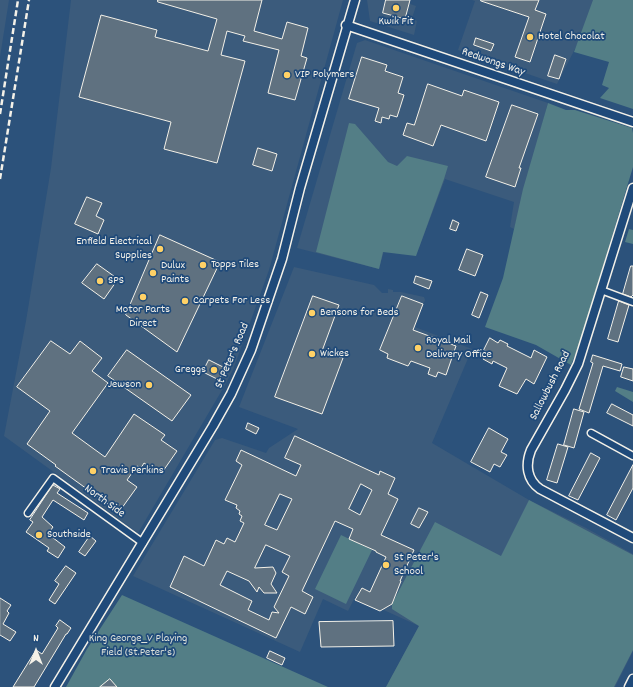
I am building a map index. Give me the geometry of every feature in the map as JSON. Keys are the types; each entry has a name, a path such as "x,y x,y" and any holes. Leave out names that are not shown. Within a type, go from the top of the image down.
{"street":[{"name":"St Peter's Road","path":"55,687 216,420 231,394 251,350 282,260 300,188 346,25 355,0"},
{"name":"Redwongs Way","path":"346,25 633,122"},
{"name":"Sallowbush Road","path":"633,189 578,364 527,459 530,480 534,485 633,538"},
{"path":"601,290 633,302"},
{"path":"591,433 633,456"},
{"name":"North Side","path":"28,513 53,478 143,543"},
{"path":"629,687 633,678"}],"shaded area":[{"path":"0,0 9,0 0,57"},
{"path":"71,0 343,0 269,270 233,370 138,533 4,436 26,321 51,168"},
{"path":"367,0 410,0 410,4 416,6 412,18 417,21 414,35 370,21"},
{"path":"472,0 600,0 557,84 458,50 475,1"},
{"path":"365,40 548,103 514,229 510,227 514,202 445,179 419,248 387,240 379,269 297,248 357,43"},
{"name":"St Peter's School","path":"294,267 374,285 382,293 388,293 388,289 393,290 393,292 401,292 424,297 425,300 415,327 472,349 432,443 529,500 586,528 633,554 633,651 615,687 386,687 419,626 355,597 348,611 323,599 300,652 133,576 215,440 222,438 266,453 269,448 298,429 239,407"}],"green space":[{"path":"593,0 633,0 633,109 600,98 609,88 602,85 609,62 574,52"},
{"path":"548,103 566,110 575,110 632,128 633,133 633,167 579,345 571,365 536,345 485,327 503,278 523,189"},
{"path":"349,123 355,124 388,162 397,166 407,156 448,166 416,256 383,252 379,269 316,252"},
{"path":"629,229 633,230 633,244 625,242"},
{"path":"617,387 633,392 633,402 615,391"},
{"path":"529,500 633,555 633,650 614,687 386,687 419,626 392,609 392,604 435,522 501,556"},
{"path":"341,535 372,550 346,604 315,589"},
{"name":"King George_V Playing Field (St.Peter's)","path":"122,595 328,687 66,687 87,649"}],"building":[{"path":"158,0 262,0 254,31 282,39 287,22 308,28 301,56 307,58 295,100 268,93 279,50 243,41 245,36 227,31 221,55 245,61 217,163 164,149 171,122 79,97 101,15 157,30 155,37 208,51 217,19 158,2"},
{"name":"Kwik Fit","path":"386,0 410,0 405,19 383,13"},
{"name":"Hotel Chocolat","path":"481,0 539,0 535,10 546,14 530,62 515,57 529,17"},
{"path":"476,38 494,44 491,51 474,45"},
{"path":"555,55 566,59 559,79 548,76"},
{"path":"362,57 387,65 385,71 403,77 398,93 404,95 397,117 390,115 389,119 382,117 381,123 375,121 379,108 349,99"},
{"path":"428,84 462,96 464,90 499,102 486,141 441,125 433,146 403,135 407,123 414,125"},
{"path":"512,105 538,114 519,168 521,168 515,187 486,177"},
{"path":"258,148 277,154 272,171 253,165"},
{"path":"87,197 102,203 96,216 104,220 98,234 75,224"},
{"path":"453,220 459,223 456,231 450,229"},
{"path":"160,235 220,262 177,352 126,315"},
{"path":"467,249 483,255 475,276 459,270"},
{"name":"SPS","path":"97,264 118,279 104,299 82,283"},
{"path":"631,266 633,266 633,295 631,297 623,294"},
{"path":"416,276 432,281 429,289 414,283"},
{"path":"481,292 488,295 479,318 472,315"},
{"name":"Wickes","path":"313,296 339,305 322,351 343,358 322,414 275,397"},
{"name":"Royal Mail Delivery Office","path":"402,296 423,304 413,330 456,346 446,375 438,372 436,377 428,374 430,368 411,361 408,366 387,358 388,354 380,350"},
{"path":"619,301 629,305 618,342 608,339"},
{"path":"490,338 498,343 500,340 508,344 507,346 531,358 534,350 547,357 534,384 526,379 517,394 499,386 507,368 493,361 492,364 483,359 487,352 484,350"},
{"path":"51,341 70,354 80,341 102,358 92,371 108,383 72,433 105,457 134,414 165,435 161,440 177,451 161,474 144,463 141,468 137,466 127,480 137,487 119,512 27,444 50,411 17,387"},
{"name":"Jewson","path":"127,350 191,395 172,421 108,376"},
{"path":"593,355 622,364 620,371 603,366 589,413 579,409 593,363 591,362"},
{"name":"Greggs","path":"209,360 225,368 219,380 203,372"},
{"path":"624,367 633,369 633,381 621,377"},
{"path":"612,404 633,415 633,426 607,413"},
{"path":"574,409 584,412 574,448 564,445"},
{"path":"248,423 259,428 256,434 246,429"},
{"path":"489,428 508,439 501,452 507,455 500,467 494,464 490,472 471,462"},
{"path":"295,436 379,475 380,471 395,478 388,494 398,499 381,535 414,550 400,581 392,604 380,611 355,600 362,588 370,592 386,557 349,539 353,529 335,521 302,591 313,597 305,614 291,607 276,638 170,587 184,556 204,566 216,540 224,544 227,538 235,542 244,523 240,521 242,516 239,514 240,511 236,508 237,505 225,500 242,465 236,461 241,450 296,476 301,465 285,458","holes":["361,484 372,490 360,515 349,509","280,494 292,499 277,530 265,525","266,545 290,556 282,572 289,576 274,607 279,613 272,612 269,620 248,610 252,601 220,585 227,571 249,581 257,592 259,587 264,593 277,593 271,584 276,573 273,567 255,568"]},
{"path":"558,444 568,447 557,483 547,480"},
{"path":"591,453 600,458 578,500 569,496"},
{"path":"633,465 633,488 616,520 607,515"},
{"path":"53,485 60,489 57,493 88,513 84,520 53,500 42,517 53,527 48,534 65,547 58,558 47,551 49,548 26,532 33,522 30,520"},
{"path":"419,508 428,512 419,528 411,524"},
{"path":"90,536 96,541 85,556 79,552"},
{"path":"66,566 76,573 55,604 49,600 59,584 55,581"},
{"path":"0,598 11,605 7,611 9,613 3,624 16,632 10,641 0,635"},
{"path":"60,620 71,628 34,687 13,687 36,650 42,654 58,628 56,626"},
{"path":"393,621 394,646 321,647 319,622"},
{"path":"270,651 285,658 282,665 267,658"},
{"path":"110,679 117,687 100,687"}],"railway":[{"path":"0,114 18,0"},
{"path":"0,179 29,0"}],"place":[{"name":"Kwik Fit","path":"396,8"},
{"name":"Hotel Chocolat","path":"530,37"},
{"name":"VIP Polymers","path":"287,75"},
{"name":"Enfield Electrical Supplies","path":"160,249"},
{"name":"Topps Tiles","path":"203,265"},
{"name":"Dulux Paints","path":"153,273"},
{"name":"SPS","path":"100,281"},
{"name":"Motor Parts Direct","path":"143,297"},
{"name":"Carpets For Less","path":"185,301"},
{"name":"Bensons for Beds","path":"312,313"},
{"name":"Royal Mail Delivery Office","path":"418,348"},
{"name":"Wickes","path":"312,354"},
{"name":"Greggs","path":"214,370"},
{"name":"Jewson","path":"149,385"},
{"name":"Travis Perkins","path":"93,471"},
{"name":"Southside","path":"39,535"},
{"name":"St Peter's School","path":"386,565"}]}
